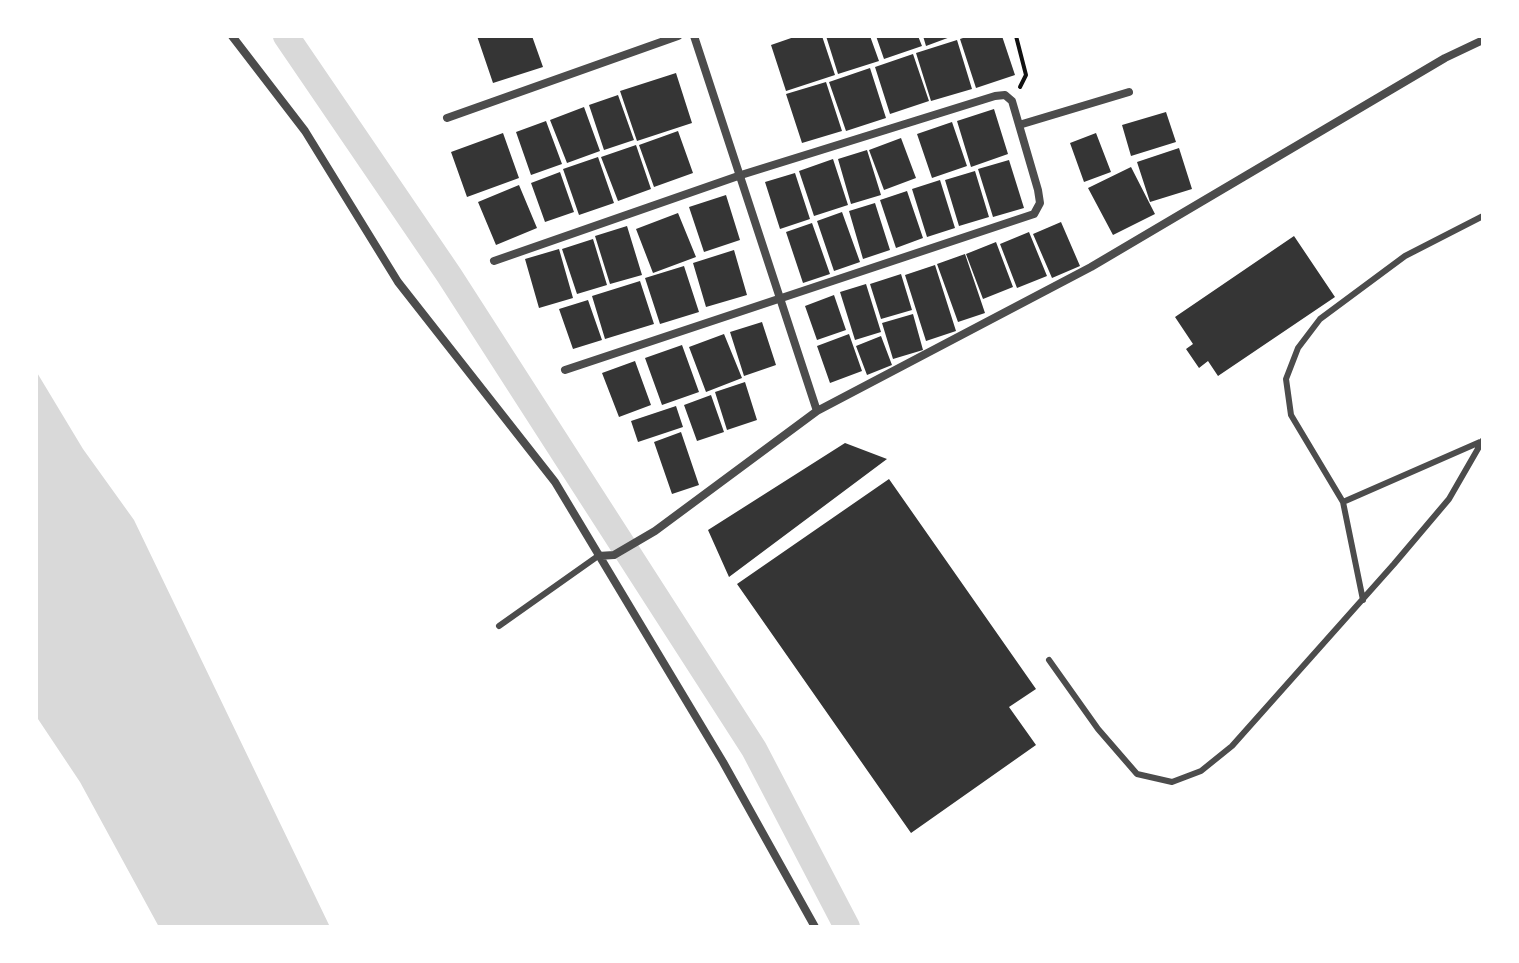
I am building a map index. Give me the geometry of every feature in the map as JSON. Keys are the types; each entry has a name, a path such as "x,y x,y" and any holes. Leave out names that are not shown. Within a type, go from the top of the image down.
{"street":[{"path":"232,36 305,131 415,305 549,474 723,762 815,927"},
{"path":"447,118 678,36"},
{"path":"694,36 817,411"},
{"path":"598,556 614,555 655,531 817,411 1091,267 1445,58 1483,40"},
{"path":"1019,125 1129,92"},
{"path":"494,261 741,175 995,96 1005,95 1012,101 1038,190 1040,203 1034,214 565,370"}],"lane":[{"path":"1363,600 1343,502 1291,415 1286,379 1298,348 1320,319 1405,256 1483,216"},
{"path":"1343,502 1482,441"},
{"path":"1049,660 1098,729 1137,774 1172,782 1201,771 1232,746 1363,600 1449,499 1482,441"},
{"path":"499,626 598,556"}],"path":[{"path":"1012,101 1026,75 1016,36"}],"shaded area":[{"path":"36,371 83,449 134,520 330,927 159,927 80,782 36,716"}],"building":[{"path":"477,36 532,36 543,67 493,83"},
{"path":"797,36 822,36 835,75 786,91 771,45"},
{"path":"826,36 870,36 879,61 838,74"},
{"path":"876,36 918,36 922,46 884,59"},
{"path":"923,36 953,36 926,46"},
{"path":"1002,36 1015,75 976,88 960,39"},
{"path":"957,40 972,89 931,101 916,53"},
{"path":"913,54 929,101 890,114 875,67"},
{"path":"870,68 886,118 846,131 829,82"},
{"path":"676,73 692,123 637,141 620,91"},
{"path":"826,82 842,131 802,143 786,94"},
{"path":"618,95 634,140 604,150 589,105"},
{"path":"584,107 600,151 567,163 550,120"},
{"path":"994,109 1008,154 971,167 957,121"},
{"path":"1166,112 1176,142 1131,156 1122,125"},
{"path":"546,121 562,164 531,175 516,132"},
{"path":"952,122 967,166 932,178 917,134"},
{"path":"678,131 693,173 654,187 639,145"},
{"path":"503,133 519,178 467,197 451,152"},
{"path":"1096,133 1111,172 1084,182 1070,143"},
{"path":"901,138 916,178 884,190 869,150"},
{"path":"636,145 651,189 618,201 601,157"},
{"path":"1179,148 1192,189 1150,202 1137,162"},
{"path":"867,150 881,195 851,204 838,159"},
{"path":"598,157 614,203 579,215 563,169"},
{"path":"833,159 848,205 814,216 799,171"},
{"path":"1009,160 1024,208 993,217 978,169"},
{"path":"1131,167 1155,214 1113,235 1088,188"},
{"path":"975,171 989,217 959,226 945,180"},
{"path":"560,172 574,212 545,222 531,183"},
{"path":"795,173 810,219 780,229 765,182"},
{"path":"940,180 955,228 927,237 912,189"},
{"path":"519,185 537,228 496,245 478,202"},
{"path":"907,191 923,238 896,248 880,200"},
{"path":"726,195 740,240 704,252 689,207"},
{"path":"875,203 890,250 863,259 849,211"},
{"path":"842,212 860,262 834,271 817,221"},
{"path":"678,213 696,257 653,273 636,229"},
{"path":"1061,222 1080,266 1052,278 1033,234"},
{"path":"812,223 830,274 803,283 786,232"},
{"path":"627,226 642,275 610,284 595,236"},
{"path":"1029,232 1047,276 1017,288 1000,244"},
{"path":"1294,236 1335,297 1218,376 1208,361 1199,368 1186,349 1193,344 1175,317"},
{"path":"593,239 607,285 577,294 562,249"},
{"path":"996,242 1013,287 983,299 966,254"},
{"path":"559,249 573,298 539,308 525,259"},
{"path":"734,250 747,295 706,307 693,263"},
{"path":"965,254 985,313 958,322 937,264"},
{"path":"935,265 956,331 926,341 905,275"},
{"path":"684,266 699,312 660,324 645,278"},
{"path":"901,274 912,310 881,319 870,284"},
{"path":"640,281 654,324 605,339 592,296"},
{"path":"866,284 881,332 855,340 840,292"},
{"path":"834,295 846,330 817,340 805,306"},
{"path":"588,300 602,340 573,349 559,309"},
{"path":"913,314 923,350 893,359 882,323"},
{"path":"762,322 776,365 744,376 730,332"},
{"path":"724,334 742,378 706,392 689,347"},
{"path":"849,334 862,371 830,383 817,346"},
{"path":"881,336 892,365 867,375 856,346"},
{"path":"682,345 699,392 662,405 645,358"},
{"path":"635,361 651,405 619,417 602,373"},
{"path":"745,382 757,420 727,430 715,392"},
{"path":"711,395 724,432 697,441 684,405"},
{"path":"676,406 683,427 638,442 631,421"},
{"path":"681,432 699,485 672,494 654,442"},
{"path":"845,443 887,459 729,577 708,530"},
{"path":"889,479 1036,689 1009,707 1036,745 911,833 737,584"}],"waterway":[{"path":"286,36 449,275 754,749 847,927"}]}
